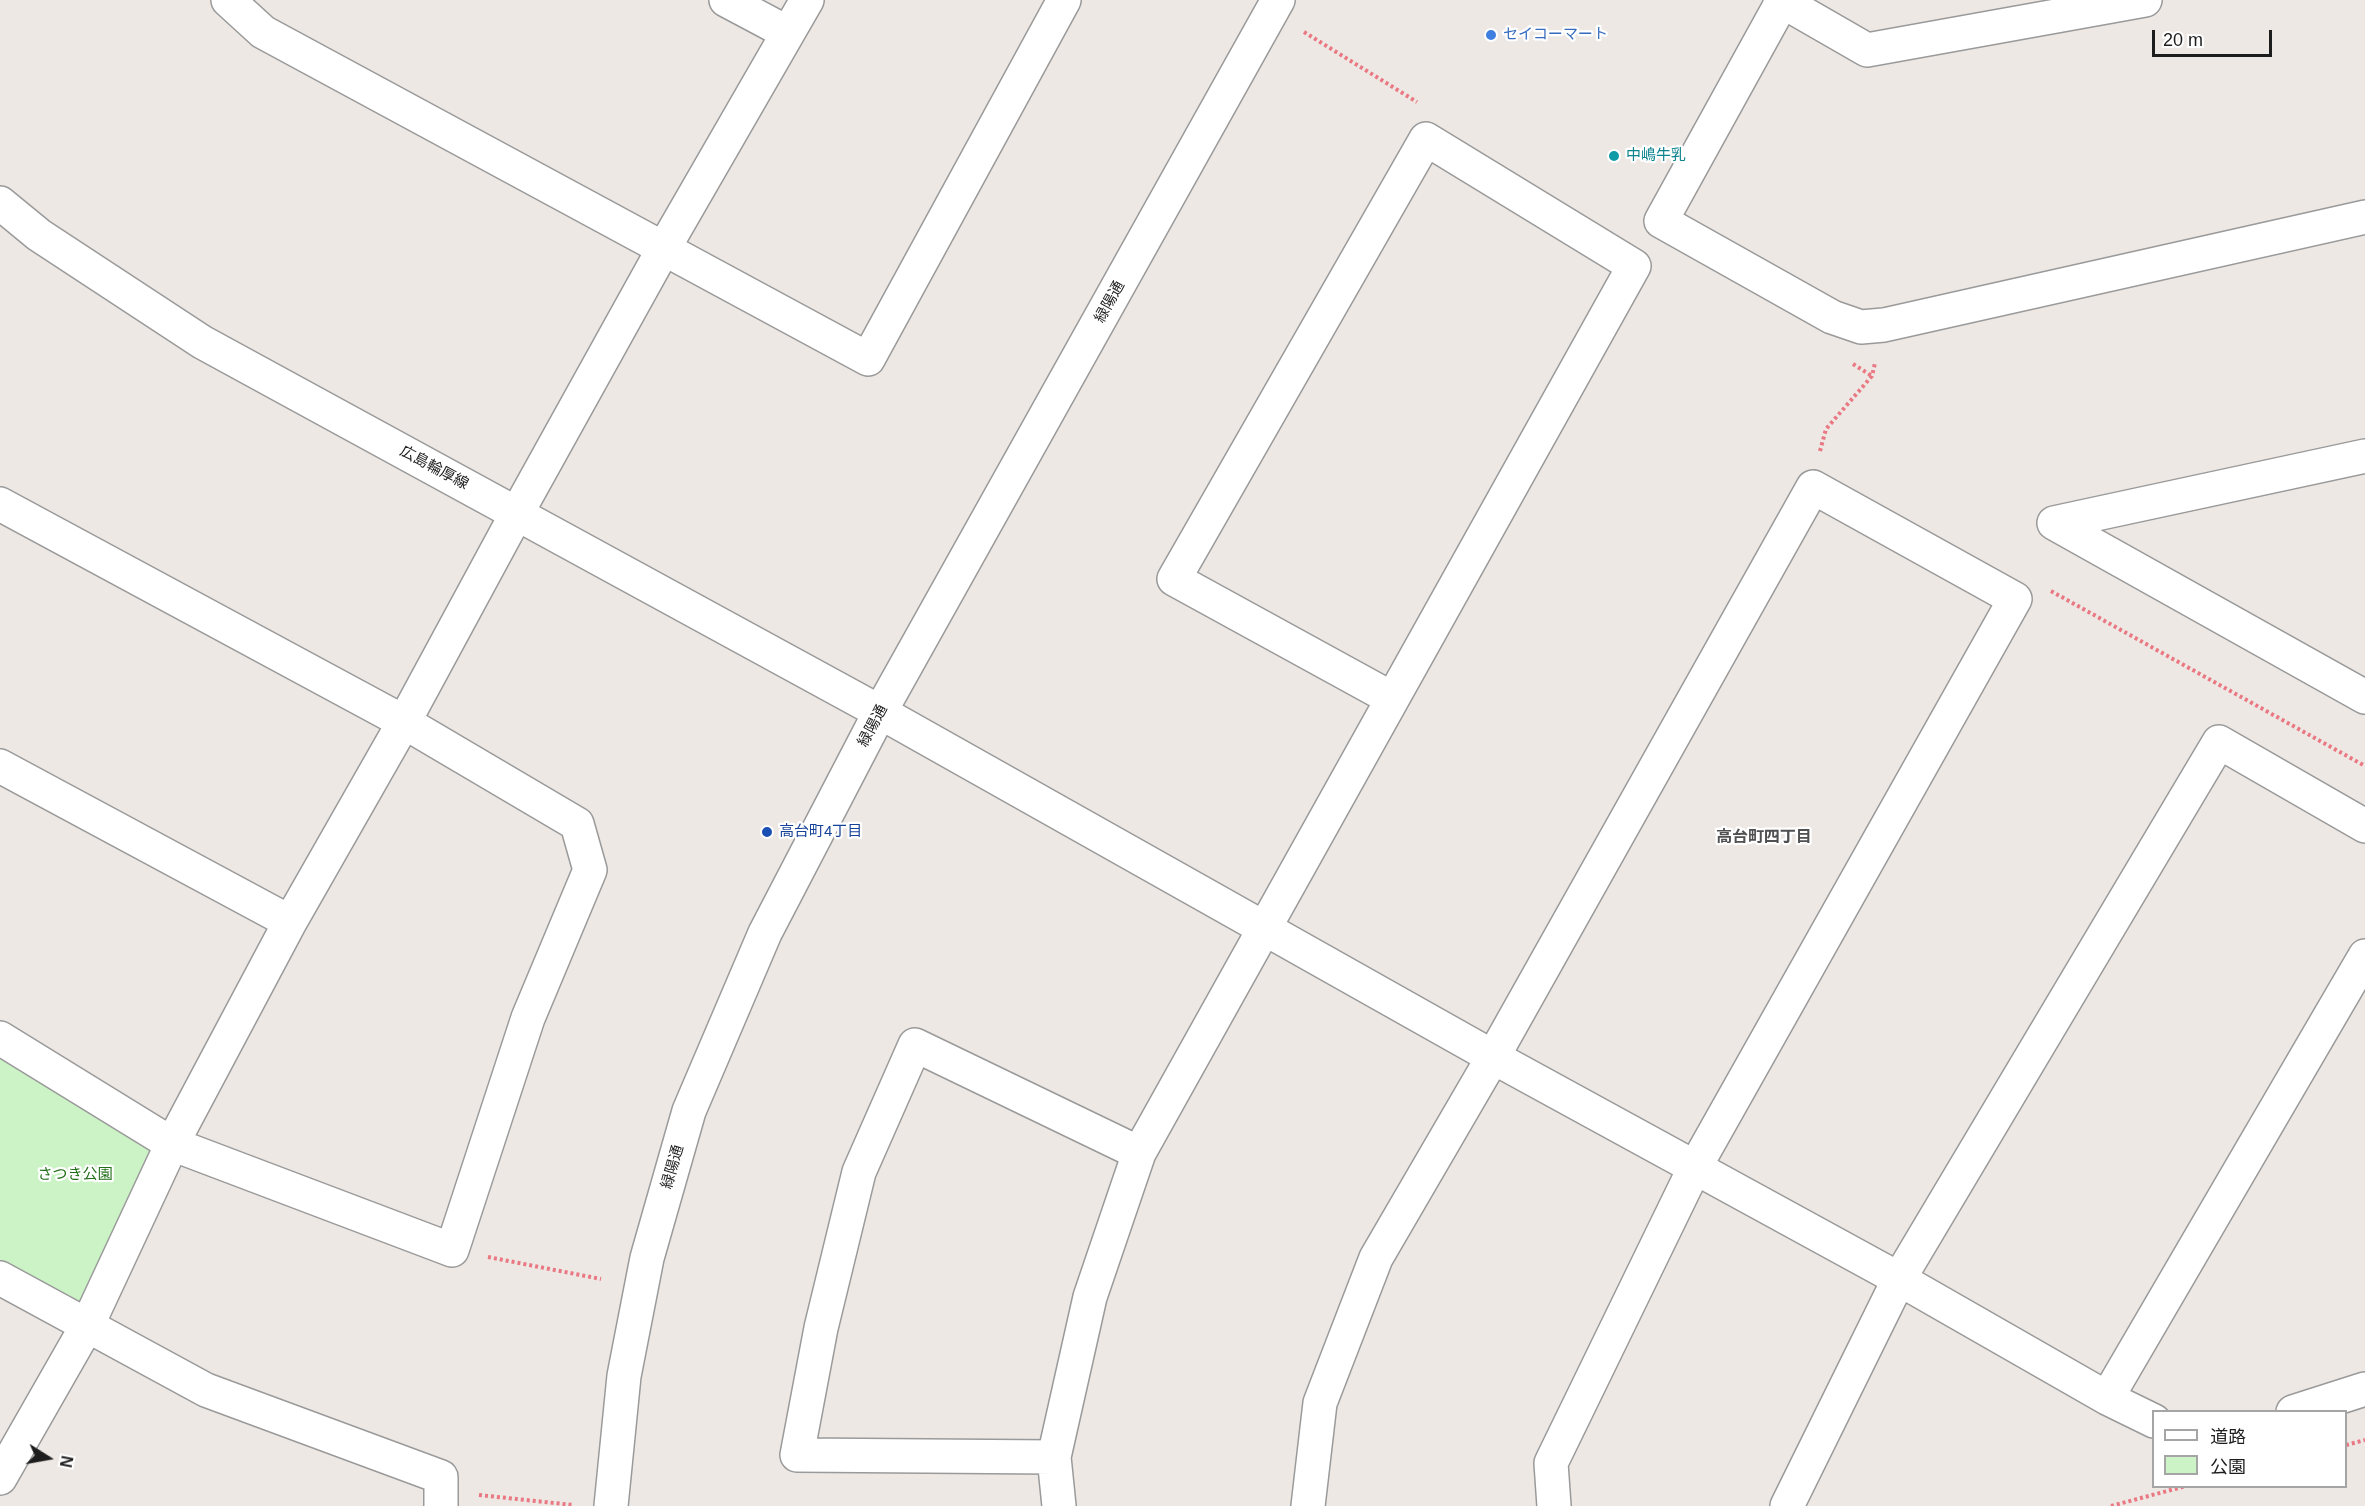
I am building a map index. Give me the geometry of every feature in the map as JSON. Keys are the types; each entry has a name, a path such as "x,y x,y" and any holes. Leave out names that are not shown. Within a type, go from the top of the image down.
{"street":[{"path":"228,0 262,32 868,358 1064,0"},
{"path":"726,0 788,33"},
{"path":"0,1478 88,1324 172,1144 290,922 404,722 516,513 664,248 807,0"},
{"name":"緑陽通","path":"611,1506 624,1377 647,1258 689,1111 765,933 880,712 1278,0"},
{"path":"2145,0 1867,50 1782,1 1661,221 1832,317 1862,327 1884,325 2365,217"},
{"path":"1059,1506 1054,1457 1090,1297 1139,1153 1634,266 1426,139 1174,579 1391,699"},
{"name":"広島輪厚線","path":"0,203 39,235 202,342 880,712 1694,1169 1899,1279 2107,1398 2152,1420"},
{"path":"2365,456 2054,523 2365,697"},
{"path":"1308,1506 1320,1403 1377,1258 1493,1057 1813,486 2014,599 1694,1169 1551,1463 1554,1506"},
{"path":"0,504 404,722 577,824 590,870 528,1018 452,1250 172,1144 0,1038"},
{"path":"1787,1506 1899,1279 2219,742 2365,826"},
{"path":"0,766 290,922"},
{"path":"2107,1398 2365,956"},
{"path":"1054,1457 797,1455 820,1328 859,1172 915,1045 1139,1153"},
{"path":"0,1278 206,1390 441,1477 441,1499"},
{"path":"2299,1410 2365,1389"}],"path":[{"path":"1813,486 1825,465 1819,448 1826,429 1872,376 1884,325"},
{"path":"2043,587 2365,766"},
{"path":"452,1250 601,1279"},
{"path":"2347,1445 2365,1440"},
{"path":"2112,1506 2179,1488"},
{"path":"441,1499 577,1505"}],"green space":[{"name":"さつき公園","path":"0,1038 172,1144 88,1324 0,1278"}],"place":[{"name":"セイコーマート","path":"1491,35"},
{"name":"中嶋牛乳","path":"1614,156"},
{"name":"高台町4丁目","path":"767,832"}],"district":[{"name":"高台町四丁目","path":"1764,838"}]}
